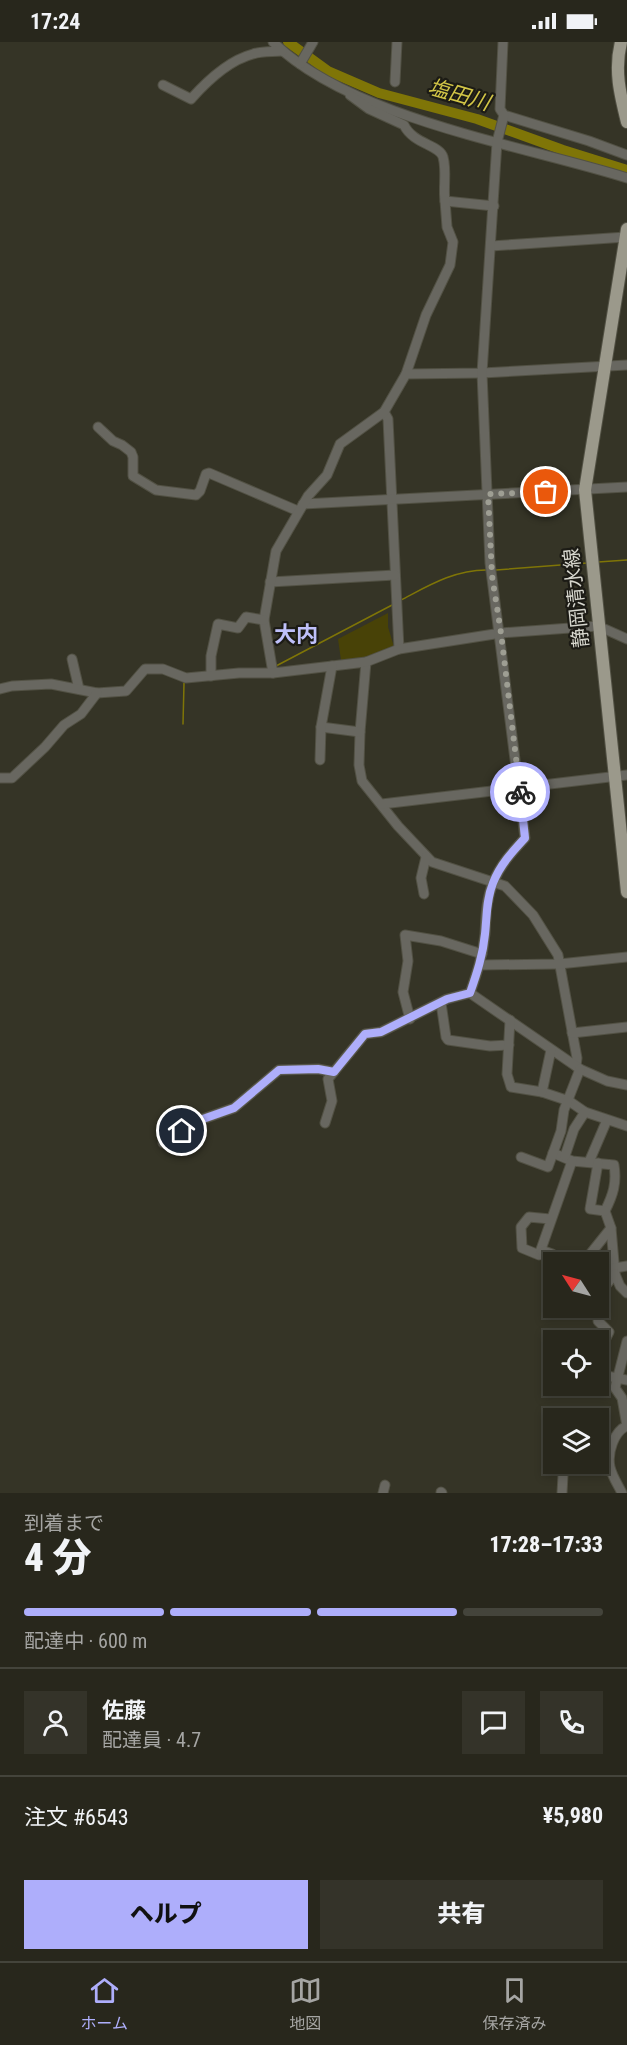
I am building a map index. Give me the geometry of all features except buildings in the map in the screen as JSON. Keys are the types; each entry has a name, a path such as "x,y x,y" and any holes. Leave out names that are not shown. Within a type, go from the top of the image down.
{"main road":[{"path":"621,42 617,65 617,84 627,122"},
{"name":"静岡清水線","path":"626,233 585,490 598,626 621,775 627,892"}],"street":[{"path":"273,42 282,51 338,86 369,109 404,125 409,135 438,150 443,156 447,227 453,242 450,265 426,315 406,374 384,412 340,444 327,475 301,507 276,551 264,620 273,673"},
{"path":"395,82 397,42"},
{"path":"470,993 480,965 484,916 492,884 504,861 525,838 501,633 490,563 482,373 498,141 504,118 500,109 503,42"},
{"path":"301,62 312,45"},
{"path":"163,85 191,99 241,58 256,53 282,51"},
{"path":"338,86 399,111 627,178"},
{"path":"504,118 590,141 627,155"},
{"path":"445,201 494,206"},
{"path":"491,246 626,233"},
{"path":"406,374 482,373 627,365"},
{"path":"384,412 388,419 399,649"},
{"path":"98,427 112,441 131,452 133,476 156,490 195,495 200,491 206,474 209,473 301,507 627,487"},
{"path":"270,582 395,575"},
{"path":"211,676 211,656 218,624 238,628 246,617 264,620"},
{"path":"0,689 12,686 51,684 70,690 80,689 97,693 126,691 145,669 151,668 181,674 186,678 239,672 273,673 366,662 399,649 501,633 598,626 627,639"},
{"path":"72,659 80,689"},
{"path":"366,662 360,732 359,765 362,781 426,857 438,865 492,884 505,886 526,907 558,955 578,1068 569,1101 564,1110 561,1131 548,1167 521,1157"},
{"path":"320,760 321,727 332,666"},
{"path":"0,778 12,778 45,747 64,725 81,714 97,693"},
{"path":"321,727 360,732"},
{"path":"382,804 621,775"},
{"path":"424,894 422,878 426,857"},
{"path":"410,1019 403,992 408,961 405,935 441,940 482,954"},
{"path":"480,965 559,964 627,957"},
{"path":"325,1123 332,1101 328,1079 365,1034 381,1032 441,1003 470,993"},
{"path":"470,993 578,1068 607,1081 627,1085"},
{"path":"441,1003 448,1040 490,1046 509,1046"},
{"path":"510,1020 507,1074 511,1087 542,1092 569,1101 585,1112 627,1126"},
{"path":"572,1033 627,1027"},
{"path":"542,1092 551,1050"},
{"path":"164,1143 200,1120 234,1108 279,1070 318,1069 334,1072"},
{"path":"550,1219 529,1217 521,1227 522,1248 539,1255 569,1159 574,1129 585,1112"},
{"path":"605,1211 590,1209 594,1163 607,1120"},
{"path":"553,1153 569,1159 614,1165 616,1178 613,1196 605,1211"},
{"path":"616,1178 627,1176"},
{"path":"605,1211 612,1228 615,1271 620,1286 627,1293"},
{"path":"592,1252 612,1228"},
{"path":"541,1250 546,1252"},
{"path":"609,1279 615,1271 627,1266"},
{"path":"598,1321 607,1330"},
{"path":"622,1493 609,1466 616,1435 621,1428 627,1426 622,1398 615,1388 627,1341"},
{"path":"609,1376 627,1380"},
{"path":"562,1493 563,1475"}],"shaded area":[{"path":"388,613 388,627 394,647 365,659 341,660 338,639"}],"waterway":[{"name":"塩田川","path":"288,42 328,71 379,93 477,119 627,170"},
{"path":"598,562 627,560"},
{"path":"496,570 587,563"},
{"path":"401,600 452,576 486,570"},
{"path":"276,666 394,604"},
{"path":"183,724 184,683"}],"way so far":[{"path":"520,792 501,633 490,563 488,494 546,492"}],"district":[{"name":"大内","path":"296,634"}],"route":[{"path":"182,1131 200,1120 212,1118 247,1100 274,1072 285,1069 303,1071 324,1069 334,1072 365,1034 381,1032 447,999 470,993 480,965 485,932 484,916 492,884 504,861 525,838 520,792"}]}
